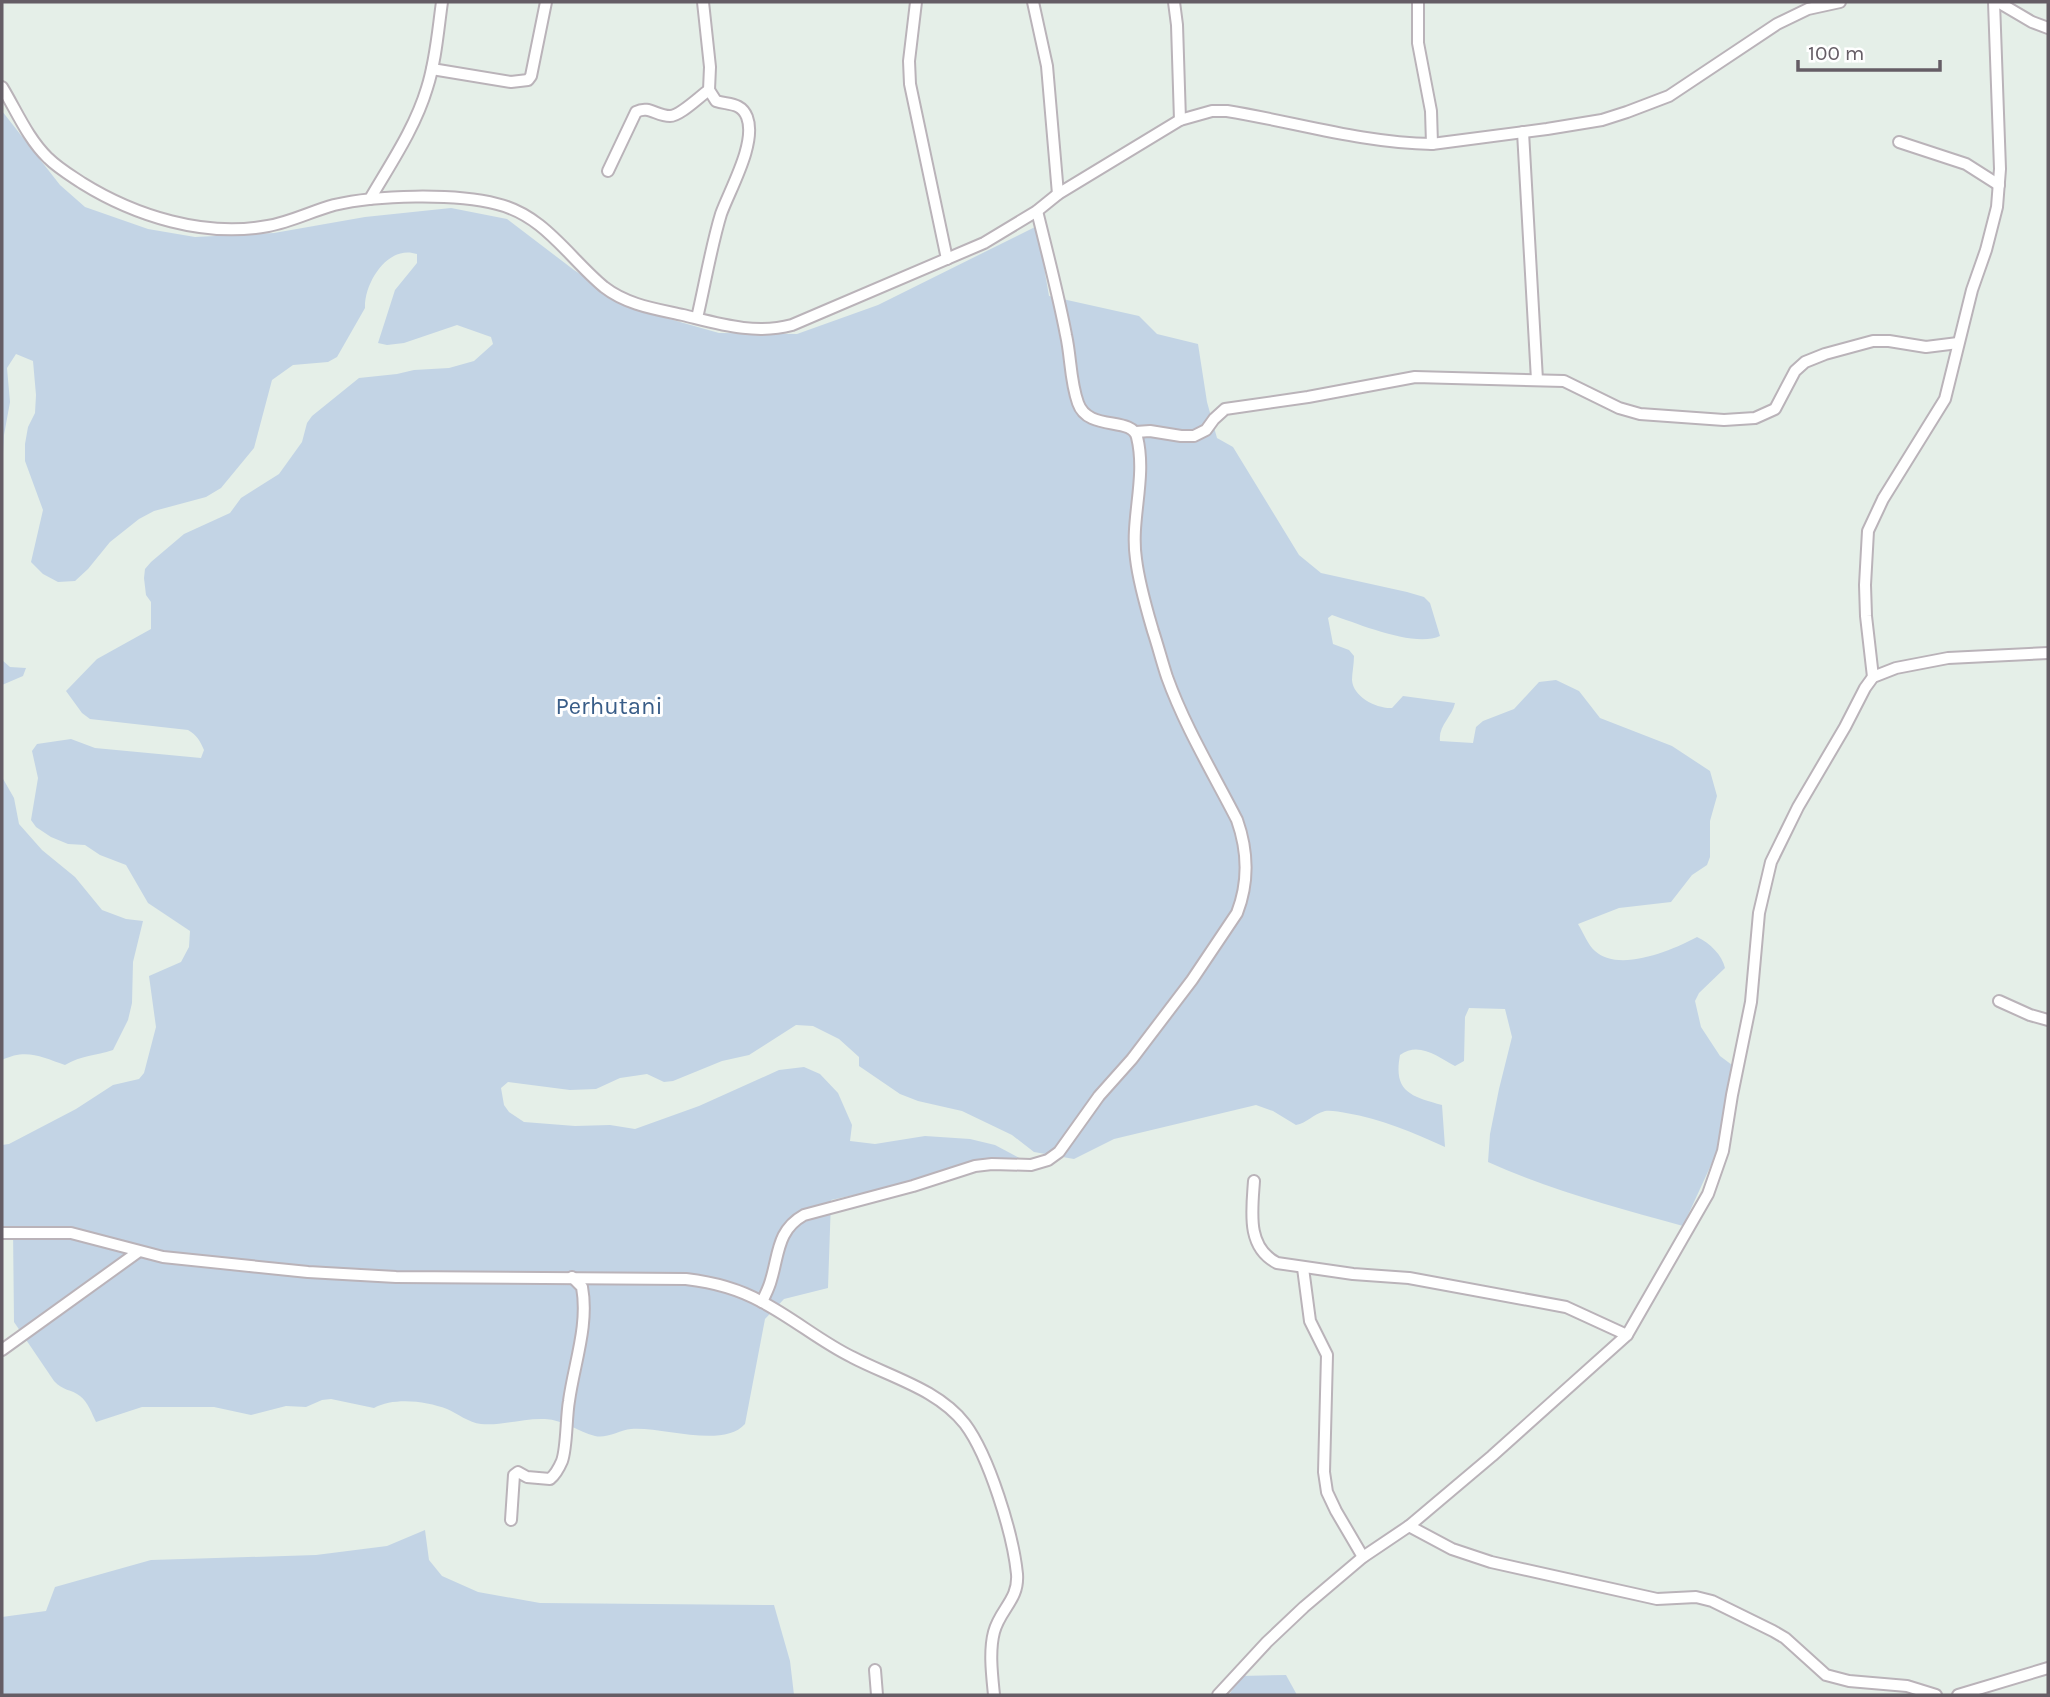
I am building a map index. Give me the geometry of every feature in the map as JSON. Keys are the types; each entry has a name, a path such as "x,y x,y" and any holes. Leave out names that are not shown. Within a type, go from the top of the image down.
{"street":[{"path":"370,199 418,114 432,69 442,2"},
{"path":"432,69 511,82 528,80 545,2"},
{"path":"697,318 721,215 743,164 749,128 748,119 741,108 716,100 709,90 710,67 703,2"},
{"path":"916,2 909,61 911,83 947,259"},
{"path":"1033,2 1047,66 1058,194"},
{"path":"1174,2 1180,120"},
{"path":"1418,2 1418,43 1431,111 1432,144"},
{"path":"2,87 38,147 57,167 95,191 164,220 200,226 265,227 333,205 370,199 439,197 497,204 520,212 539,224 597,280 629,302 733,327 779,329 792,326 984,243 1037,211 1058,194 1180,120 1212,111 1227,111 1367,139 1432,144 1602,120 1669,96 1777,24 1808,9 1840,2"},
{"path":"1996,2 2048,28"},
{"path":"1874,677 1866,616 1868,531 1884,499 1945,399 1972,289 1994,222 2000,156 1996,2"},
{"path":"608,171 636,112 645,108 675,115 709,90"},
{"path":"1523,132 1537,380"},
{"path":"1899,142 1966,164 1999,185"},
{"path":"1037,211 1066,335 1078,404 1096,421 1125,426 1136,432 1150,430 1194,436 1206,430 1225,409 1308,397 1407,378 1570,382 1619,408 1640,414 1755,418 1776,408 1795,371 1805,362 1825,354 1874,341 1926,347 1958,343"},
{"path":"762,1302 771,1282 786,1229 804,1215 913,1186 975,1166 1040,1164 1059,1152 1099,1096 1132,1059 1192,980 1237,913 1245,877 1242,835 1167,677 1139,582 1134,542 1140,484 1136,432"},
{"path":"1218,1695 1267,1642 1363,1557 1409,1526 1627,1335 1708,1194 1723,1151 1751,1002 1759,913 1771,862 1798,807 1865,688 1874,677 1896,668 1948,658 2048,653"},
{"path":"1999,1000 2030,1015 2048,1020"},
{"path":"1254,1181 1251,1224 1256,1240 1272,1261 1288,1266 1353,1275 1409,1278 1566,1307 1627,1335"},
{"path":"2,1233 71,1233 173,1259 308,1272 396,1277 659,1278 705,1281 745,1294 839,1350 932,1395 957,1415 974,1437 1000,1502 1017,1577 1014,1598 994,1631 992,1673 995,1695"},
{"path":"2,1350 138,1252"},
{"path":"1303,1268 1310,1321 1327,1355 1324,1472 1327,1492 1363,1557"},
{"path":"511,1520 514,1475 518,1472 527,1477 550,1479 556,1474 561,1463 580,1345 583,1307 582,1287 572,1277"},
{"path":"1409,1526 1452,1549 1504,1565 1657,1599 1696,1597 1712,1601 1773,1630 1826,1675 1849,1681 1907,1686 1936,1695"},
{"path":"1958,1695 2048,1668"},
{"path":"875,1670 877,1695"}],"green space":[{"name":"Perhutani","path":"2,111 60,185 85,207 148,229 195,237 274,233 365,217 451,208 507,219 574,270 634,309 719,333 797,334 878,305 1037,226 1049,296 1139,316 1157,334 1198,344 1207,402 1217,438 1233,447 1299,555 1321,573 1407,592 1424,597 1430,603 1440,636 1429,639 1402,637 1332,615 1328,618 1333,644 1349,650 1354,656 1353,686 1361,697 1386,708 1392,708 1403,696 1455,703 1441,731 1440,741 1473,743 1476,727 1483,721 1514,709 1539,682 1556,680 1579,691 1600,718 1672,746 1710,771 1717,796 1710,821 1710,857 1707,865 1692,875 1671,902 1619,908 1578,924 1592,948 1605,957 1631,960 1646,957 1697,937 1715,950 1725,968 1699,993 1695,1001 1701,1027 1720,1056 1736,1068 1722,1141 1683,1226 1560,1190 1488,1162 1490,1134 1512,1037 1505,1009 1469,1008 1465,1017 1464,1061 1455,1066 1421,1050 1407,1051 1400,1055 1399,1077 1407,1091 1421,1099 1442,1105 1445,1147 1397,1127 1359,1116 1325,1111 1296,1125 1273,1111 1256,1105 1114,1139 1074,1159 1034,1152 1012,1135 962,1111 900,1094 859,1066 859,1057 839,1039 813,1026 796,1025 749,1055 722,1061 673,1081 664,1082 647,1074 620,1078 596,1089 570,1090 508,1082 501,1088 504,1105 524,1122 575,1126 610,1125 635,1129 699,1106 779,1070 804,1067 820,1074 838,1093 852,1125 850,1141 875,1144 925,1136 970,1139 995,1145 1023,1160 979,1160 922,1180 831,1200 828,1288 784,1299 765,1319 745,1424 735,1431 707,1436 631,1429 599,1437 552,1420 481,1424 447,1409 420,1402 391,1402 374,1408 331,1399 306,1407 286,1406 251,1415 214,1407 142,1407 96,1422 83,1399 54,1381 14,1322 13,1228 2,1227 2,1145 9,1144 76,1109 113,1085 139,1079 144,1073 156,1027 149,976 181,962 189,947 190,931 148,903 126,865 100,855 85,845 68,844 51,837 36,827 31,820 38,778 32,751 37,744 71,739 95,748 201,758 203,747 188,730 90,719 82,713 66,691 97,659 151,629 151,602 146,595 145,569 184,534 230,513 241,498 279,474 302,442 307,423 312,416 359,378 449,368 474,361 493,344 491,337 457,325 404,343 378,343 395,290 417,263 417,254 406,252 396,255 373,277 365,308 337,357 328,362 293,365 272,380 254,448 221,488 206,497 154,511 139,519 110,542 75,581 58,582 43,574 31,562 43,510 25,461 25,444 28,427 35,413 36,395 33,361 16,354 7,368 10,402 4,435 2,472"},
{"path":"2,660 10,667 26,668 23,676 2,685"},
{"path":"2,777 14,798 19,824 42,850 75,877 102,910 126,919 143,921 133,962 132,1003 128,1020 113,1050 83,1057 65,1065 26,1054 2,1060"},
{"path":"425,1530 429,1560 442,1576 478,1592 540,1603 774,1605 790,1661 794,1695 2,1695 2,1617 46,1611 55,1587 151,1560 316,1555 387,1546"},
{"path":"1286,1675 1297,1695 1229,1695 1241,1676"}]}
